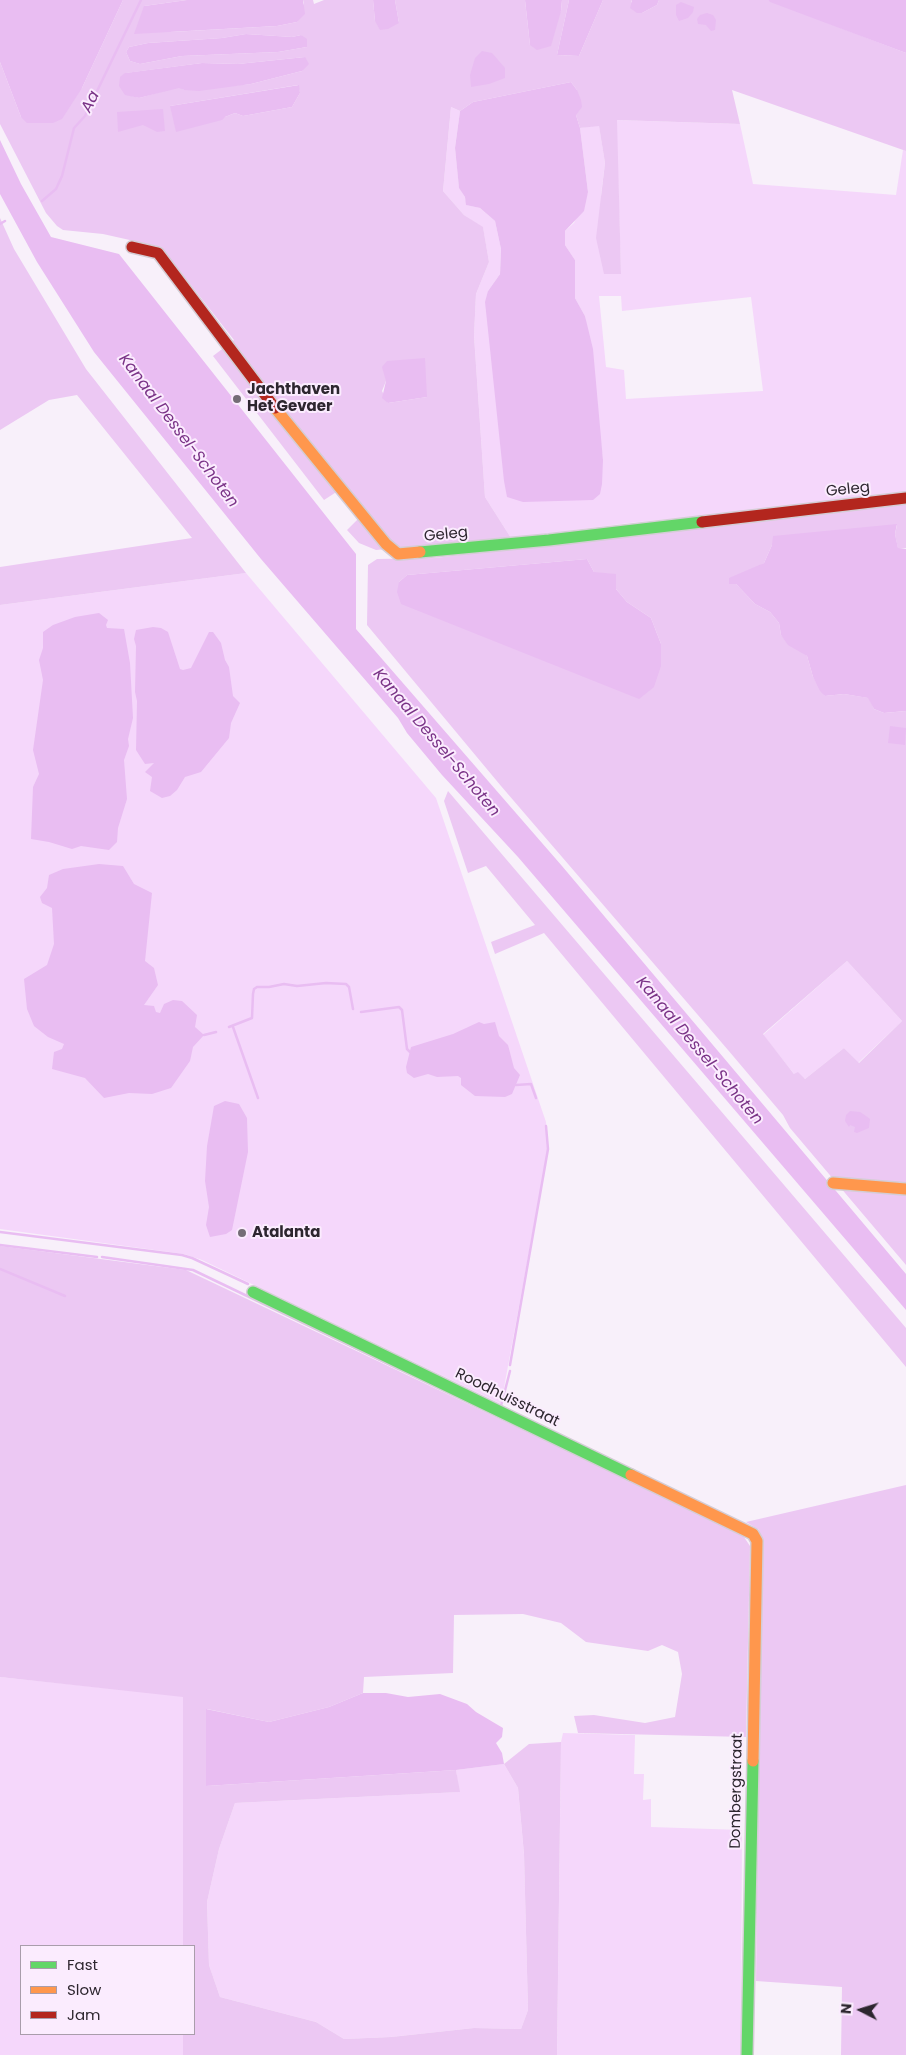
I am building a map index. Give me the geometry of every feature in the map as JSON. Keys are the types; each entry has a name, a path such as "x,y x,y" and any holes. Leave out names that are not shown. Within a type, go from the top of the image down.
{"street":[{"name":"Geleg","path":"132,246 158,253 262,392 386,544 398,554 549,540 906,498"},
{"path":"834,1183 906,1189"},
{"name":"Roodhuisstraat","path":"252,1292 748,1530"},
{"name":"Dombergstraat","path":"747,2055 757,1550 753,1534 748,1530"}],"shaded area":[{"path":"123,0 187,0 144,6 171,32 277,26 297,22 304,3 303,0 313,0 314,4 324,0 373,0 375,21 399,23 395,0 525,0 530,45 561,11 562,0 569,0 557,55 579,56 603,0 632,0 631,2 642,13 657,5 659,0 768,0 906,53 906,151 732,90 740,124 617,120 621,274 604,274 596,238 605,163 599,126 580,128 576,115 577,90 571,82 473,102 460,111 451,107 443,191 464,215 483,227 489,262 476,294 474,336 485,497 511,538 376,550 359,543 347,530 360,517 341,489 324,500 213,356 234,340 161,247 103,234 63,230 46,213 0,124 0,62 21,117 82,88","holes":["246,34 292,37 301,35 307,47 278,52 182,56 140,64 130,61 126,52 129,47 148,43 222,38","305,57 302,71 251,84 184,90 179,87 139,98 125,94 126,73 202,63 238,64","298,85 300,93 292,107 243,116 235,113 225,117 170,106","386,381 427,397 388,403 382,391"]},
{"path":"451,107 460,111 455,148 459,187 467,205 480,208 495,221 501,249 500,274 488,291 603,460 585,316 575,298 575,260 565,245 565,231 574,223 588,192 580,128 599,125 605,163 601,195 605,274 621,273 616,120 740,124 753,184 896,195 903,150 906,151 906,495 630,523 511,538 485,497 474,336 476,294 489,262 483,228 464,215 443,191","holes":["599,296 621,296 622,311 751,297 763,391 626,399 624,370 606,367"]},
{"path":"0,218 14,249 86,369 246,573 0,605 0,567 192,538 77,395 49,400 0,430"},
{"path":"906,501 906,548 898,549 895,534 897,525 772,545 764,563 729,584 736,584 755,604 770,612 779,623 781,635 807,656 813,677 825,696 844,694 869,698 874,709 884,713 906,711 906,1265 790,1128 783,1115 501,786 367,625 368,565 377,559 435,558","holes":["587,559 594,572 616,589 627,602 651,618 661,644 661,666 399,582 407,575","847,961 902,1021 859,1063 844,1048 805,1079 798,1072 794,1074 763,1034"]},
{"path":"246,573 436,798 546,1122 547,1154 501,1404 202,1260 184,1254 0,1229 0,605"},
{"path":"448,791 906,1328 906,1367 544,933 495,954 491,942 535,925 486,866 468,873 444,801"},
{"path":"847,961 902,1021 858,1063 844,1048 805,1079 795,1075 763,1035"},
{"path":"0,1246 186,1270 742,1534 750,1546 746,1737 578,1733 574,1716 594,1715 645,1723 675,1717 682,1674 678,1652 662,1645 648,1651 586,1642 561,1623 523,1614 454,1615 453,1673 364,1677 363,1693 329,1707 269,1722 207,1709 206,1786 456,1770 460,1792 235,1803 219,1849 207,1902 209,1965 220,1997 316,2022 344,2039 391,2037 474,2028 521,2029 528,2010 524,1854 518,1788 504,1764 529,1744 561,1742 557,2055 183,2055 183,2035 195,2035 195,1945 183,1945 183,1697 0,1677"},
{"path":"906,1485 906,2055 841,2055 842,1987 756,1981 761,1545 759,1530 746,1522"},
{"path":"0,1677 183,1696 183,1945 20,1945 20,2035 183,2035 183,2055 0,2055"},
{"path":"563,1733 635,1735 634,1774 644,1774 643,1800 651,1799 651,1827 742,1830 741,2055 557,2055 561,1742"},
{"path":"504,1764 518,1788 524,1854 528,2010 521,2029 474,2028 391,2037 344,2039 316,2022 220,1997 209,1965 207,1902 219,1849 235,1803 459,1792 456,1770"}],"water":[{"path":"0,0 123,0 82,88 62,119 53,123 27,123 21,117 0,62"},
{"path":"187,0 303,0 305,14 297,22 277,26 134,34 144,6"},
{"path":"373,0 395,0 399,23 388,29 380,30 375,21"},
{"path":"525,0 562,0 561,11 551,46 537,50 530,45"},
{"path":"569,0 603,0 579,56 557,55"},
{"path":"632,0 659,0 657,5 642,13 637,13 630,8"},
{"path":"768,0 906,0 906,53 770,2"},
{"path":"681,2 694,7 693,12 688,18 679,21 676,15 676,5"},
{"path":"707,13 713,15 716,20 715,30 711,31 706,25 698,24 697,19 700,15"},
{"path":"246,34 292,37 301,35 307,39 307,47 278,52 182,56 140,64 130,61 126,52 129,47 148,43 222,38"},
{"path":"482,51 492,53 505,68 505,78 489,84 471,87 470,75 475,58"},
{"path":"305,57 309,64 302,71 251,84 199,91 179,88 139,98 125,95 119,86 120,77 125,73 202,63 238,64"},
{"path":"571,82 581,100 582,107 576,115 580,128 588,192 584,211 565,231 565,245 575,260 575,298 585,316 593,349 603,460 602,484 600,494 593,500 523,502 507,497 485,302 488,291 500,274 501,249 495,221 480,208 466,205 465,197 459,188 455,148 460,111 473,102"},
{"path":"299,85 300,93 292,107 243,116 235,113 222,120 176,132 170,106"},
{"path":"163,109 165,131 157,132 143,125 118,132 117,112"},
{"name":"Kanaal Dessel-Schoten","path":"0,140 21,184 51,237 119,254 356,554 356,629 562,866 906,1274 906,1310 518,857 442,775 407,733 398,718 261,559 94,352 37,262 0,194"},
{"path":"425,358 427,397 388,403 382,398 386,381 382,367 387,361"},
{"path":"897,524 895,534 898,548 906,549 906,711 884,713 874,709 868,698 844,694 825,696 820,691 813,677 807,656 788,645 781,635 779,623 770,612 755,604 736,584 729,584 729,578 764,563 772,545 773,536"},
{"path":"587,559 594,572 616,574 616,589 627,602 651,618 661,644 661,666 654,687 639,699 401,604 397,592 399,582 407,575"},
{"path":"99,613 108,620 107,628 124,629 130,663 133,718 128,739 129,746 124,760 127,799 118,828 117,842 109,850 81,846 72,849 31,839 33,787 39,774 33,750 43,680 39,660 43,648 43,632 53,625 75,617"},
{"path":"153,627 161,628 168,632 180,669 183,670 191,668 209,632 213,632 221,643 225,660 229,667 233,696 240,703 231,723 229,738 201,772 185,777 177,790 170,796 162,798 150,791 152,777 145,772 154,763 145,764 136,750 137,701 135,692 136,646 134,639 136,630"},
{"path":"890,726 906,728 905,745 888,743"},
{"path":"99,864 123,866 134,884 152,893 145,961 154,968 158,985 144,1005 154,1006 156,1012 160,1013 164,1004 173,1000 182,1001 197,1015 195,1027 204,1035 193,1047 190,1061 171,1088 152,1094 129,1093 104,1098 85,1078 52,1069 54,1052 62,1049 64,1044 48,1037 34,1026 27,1009 24,979 47,965 54,944 52,908 42,903 40,897 47,888 49,875 63,869"},
{"path":"479,1022 484,1024 495,1022 499,1036 508,1045 514,1068 520,1075 512,1094 505,1097 475,1096 461,1085 461,1078 458,1076 437,1077 428,1074 414,1078 407,1073 406,1067 411,1047 453,1034"},
{"path":"225,1101 239,1104 247,1118 248,1152 232,1230 226,1234 210,1237 206,1225 209,1207 205,1181 207,1146 214,1106"},
{"path":"850,1111 860,1112 870,1119 869,1128 857,1133 854,1132 855,1127 850,1125 849,1127 845,1121 846,1115"},
{"path":"363,1693 386,1693 408,1697 440,1694 467,1704 476,1712 503,1728 502,1737 496,1743 502,1753 504,1764 456,1770 206,1786 206,1709 269,1722 329,1707"}],"waterway":[{"name":"Aa","path":"42,201 56,189 62,176 74,128 85,116 141,0"},
{"name":"Aa","path":"0,224 5,221"},
{"path":"229,1027 252,1018 253,994 254,989 257,987 284,984 297,986 326,983 346,984 349,987 353,1009"},
{"path":"361,1012 399,1007 402,1010 407,1049 410,1052"},
{"path":"233,1027 258,1098"},
{"path":"204,1035 216,1032"},
{"path":"516,1085 531,1084 536,1098"},
{"path":"510,1365 548,1149 546,1126"},
{"path":"0,1232 182,1255 248,1284"},
{"path":"0,1245 97,1257"},
{"path":"102,1257 193,1270 399,1369"},
{"path":"0,1269 65,1296"},
{"path":"501,1406 510,1371"}],"traffic: fast":[{"path":"420,552 549,540 702,522"},
{"path":"253,1292 631,1475"},
{"path":"747,2055 753,1761"}],"traffic: slow":[{"path":"275,408 386,544 398,554 420,552"},
{"path":"833,1183 906,1189"},
{"path":"631,1475 753,1534 757,1541 753,1761"}],"traffic: jam":[{"path":"132,247 158,253 275,408"},
{"path":"702,522 906,498"}],"place":[{"name":"Jachthaven Het Gevaer","path":"237,399"},
{"name":"Atalanta","path":"242,1233"}]}
